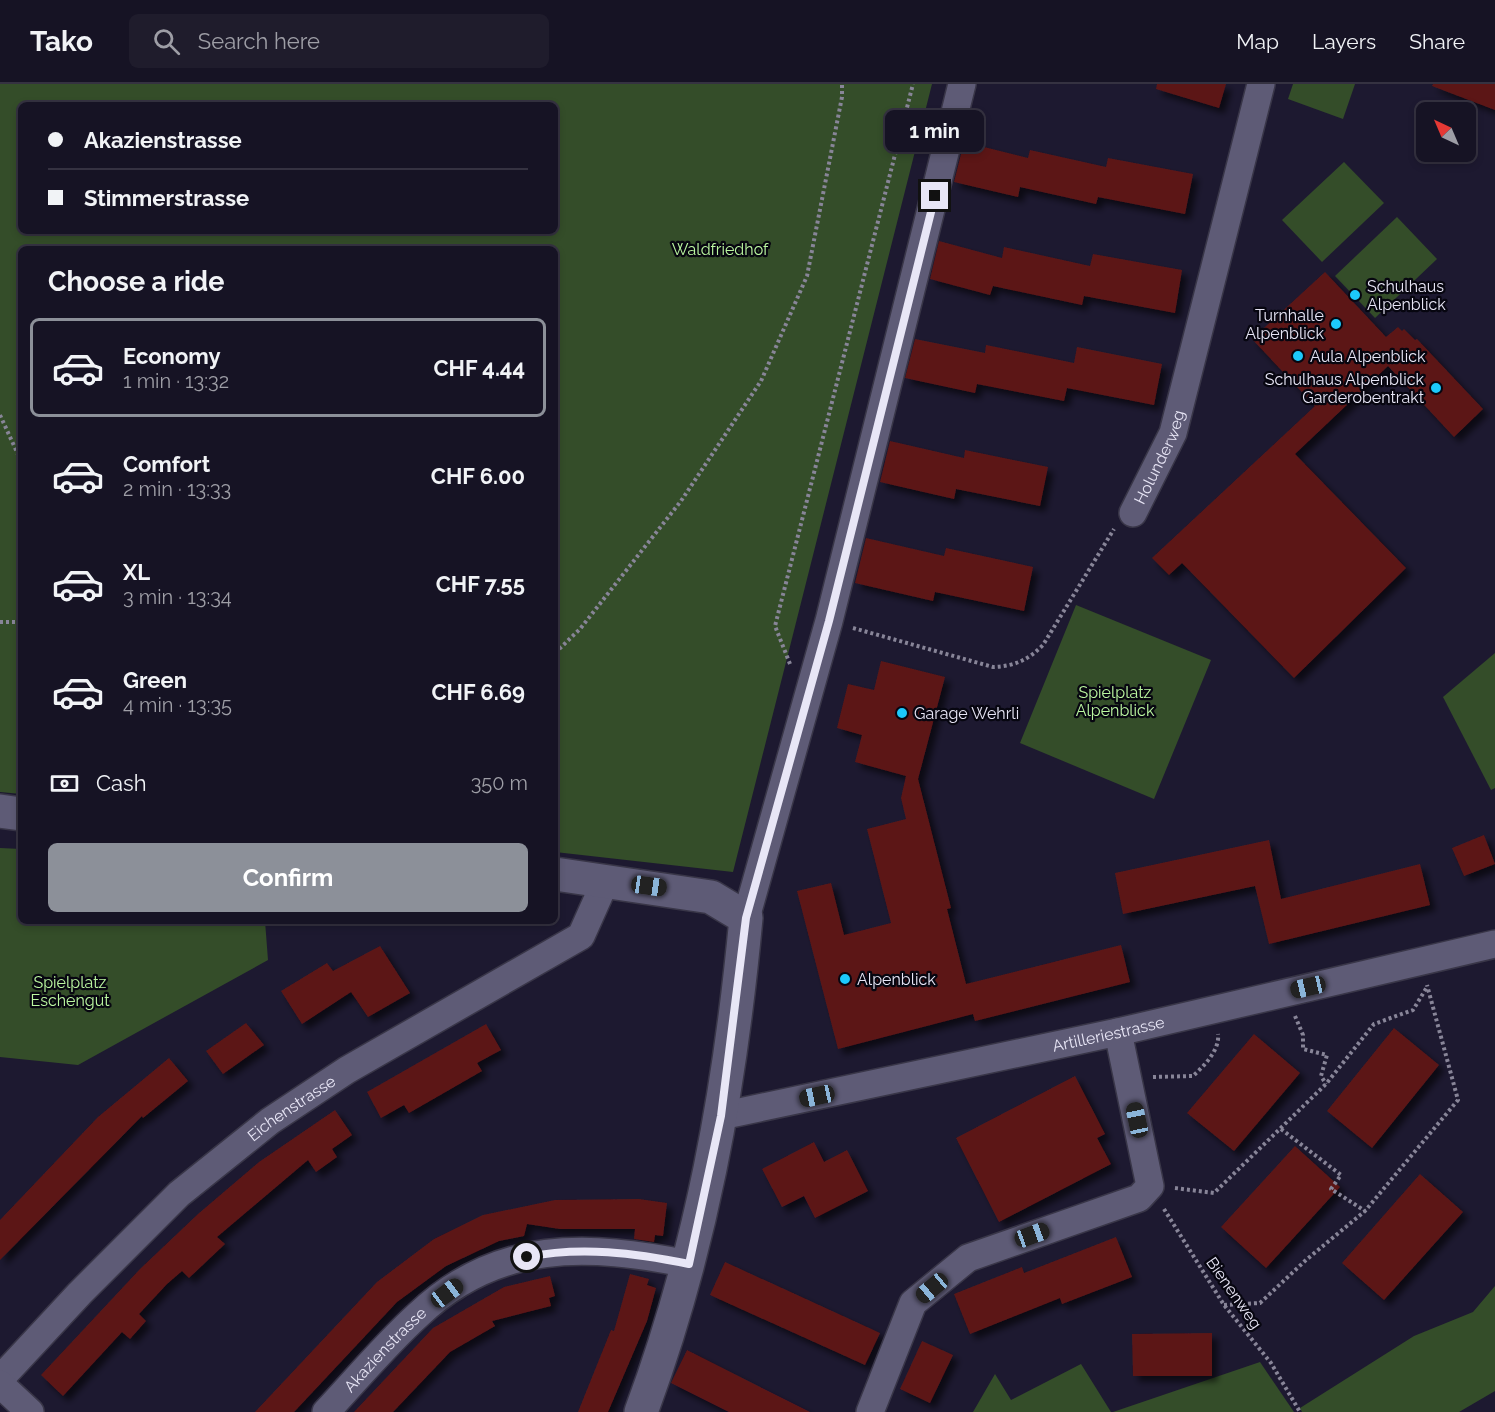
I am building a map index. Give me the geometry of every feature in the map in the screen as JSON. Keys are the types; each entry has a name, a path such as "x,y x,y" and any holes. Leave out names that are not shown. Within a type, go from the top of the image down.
{"street":[{"path":"641,1412 667,1342 689,1264 721,1116 746,918 829,621 962,84"},
{"name":"Holunderweg","path":"1133,513 1173,434 1261,84"},
{"path":"0,811 18,814"},
{"path":"558,874 711,897 746,918"},
{"name":"Eichenstrasse","path":"0,1379 80,1293 179,1194 270,1121 347,1070 581,936 606,880"},
{"name":"Artilleriestrasse","path":"721,1116 1119,1032 1286,993 1424,973 1495,944"},
{"path":"870,1412 913,1303 968,1258 1139,1198 1150,1186 1119,1032"},
{"name":"Akazienstrasse","path":"326,1412 418,1314 461,1283 509,1260 561,1250 636,1253 689,1264"},
{"path":"0,1384 30,1412"}],"path":[{"path":"558,650 580,629 681,501 761,381 807,276 842,97 842,84"},
{"path":"805,704 775,626 913,84"},
{"path":"0,415 18,454"},
{"name":"Holunderweg","path":"854,628 993,667 1009,666 1030,658 1043,645 1114,529 1133,513"},
{"path":"0,622 18,622"},
{"path":"1150,1186 1214,1193 1326,1084 1374,1024 1413,1010 1424,973"},
{"path":"1224,1305 1260,1303 1306,1260 1365,1211 1458,1100 1424,973"},
{"path":"1286,993 1303,1035 1303,1049 1327,1054 1321,1076 1326,1084"},
{"path":"1128,1077 1193,1076 1202,1068 1219,1042 1216,1009"},
{"path":"1281,1129 1341,1175 1330,1189 1365,1211"},
{"name":"Bienenweg","path":"1150,1186 1224,1305 1271,1363 1300,1412"}],"green space":[{"name":"Waldfriedhof","path":"0,84 932,84 733,872 558,852 558,246 18,246 18,794 0,792"},
{"path":"1293,84 1355,84 1343,119 1288,99"},
{"path":"1344,162 1384,203 1322,262 1282,220"},
{"path":"1397,217 1437,259 1375,318 1335,276"},
{"name":"Spielplatz Alpenblick","path":"1076,605 1211,660 1154,799 1020,743"},
{"path":"1495,653 1495,788 1491,790 1443,697"},
{"name":"Spielplatz Eschengut","path":"0,848 18,849 18,924 265,924 268,960 78,1065 0,1057"},
{"path":"1495,1286 1495,1391 1459,1412 1302,1412 1300,1408 1414,1336 1473,1312"},
{"path":"1260,1362 1294,1412 1113,1412"},
{"path":"1081,1364 1111,1412 973,1412 995,1374 1011,1400"}],"building":[{"path":"1157,84 1226,84 1219,108 1156,89"},
{"path":"1433,84 1495,84 1495,110 1476,102 1432,86"},
{"path":"964,142 1028,158 1030,150 1106,167 1108,158 1193,174 1185,214 1098,197 1096,204 1020,187 1018,197 954,182"},
{"path":"939,241 1002,258 1004,247 1090,266 1093,254 1182,270 1175,313 1084,296 1082,305 993,286 990,295 930,279"},
{"path":"1325,272 1386,337 1398,327 1402,331 1404,329 1415,340 1417,339 1483,409 1454,437 1388,366 1295,454 1406,568 1294,678 1182,563 1169,575 1152,558 1315,406 1252,339"},
{"path":"915,339 985,353 986,345 1074,363 1077,347 1162,364 1154,405 1067,388 1064,401 977,384 975,393 905,378"},
{"path":"890,441 964,458 965,450 1048,467 1040,506 956,489 954,499 880,482"},
{"path":"866,538 944,556 946,548 1033,567 1024,611 935,592 933,601 855,583"},
{"path":"881,661 945,677 918,779 951,908 947,909 966,984 1121,945 1130,982 975,1021 973,1014 838,1049 797,891 831,883 844,935 891,923 867,829 906,819 901,798 906,776 855,762 862,735 837,728 848,684 874,690"},
{"path":"1484,835 1495,864 1464,876 1452,848"},
{"path":"1269,840 1281,899 1420,864 1430,905 1269,944 1255,886 1123,914 1115,873"},
{"path":"380,946 410,993 368,1017 351,992 302,1024 281,991 327,963 333,971"},
{"path":"246,1023 264,1045 223,1074 206,1051"},
{"path":"486,1024 501,1050 477,1063 482,1071 409,1113 404,1105 381,1118 367,1092"},
{"path":"1394,1028 1439,1065 1372,1148 1327,1111"},
{"path":"1254,1034 1300,1073 1234,1151 1187,1113"},
{"path":"169,1058 188,1081 143,1118 142,1116 0,1260 0,1220 98,1117"},
{"path":"1075,1076 1105,1134 1097,1138 1111,1164 999,1222 956,1138"},
{"path":"335,1110 352,1135 332,1149 337,1157 316,1172 308,1160 217,1237 225,1244 189,1278 182,1271 167,1284 139,1314 146,1321 130,1339 122,1332 63,1396 41,1375 140,1269 198,1214 259,1162"},
{"path":"814,1142 824,1162 847,1150 868,1191 815,1218 804,1196 782,1207 762,1169"},
{"path":"1295,1146 1340,1187 1266,1268 1221,1227"},
{"path":"1420,1174 1463,1212 1384,1300 1342,1263"},
{"path":"639,1199 667,1203 663,1236 655,1235 654,1242 634,1239 635,1229 560,1229 527,1224 524,1236 499,1241 446,1266 397,1302 294,1412 255,1412 377,1282 434,1239 483,1215 555,1200"},
{"path":"1116,1237 1132,1277 1062,1304 1060,1298 970,1334 954,1294 1022,1267 1024,1273"},
{"path":"725,1262 880,1333 865,1365 710,1295"},
{"path":"630,1274 649,1279 647,1285 656,1288 647,1321 608,1412 578,1412 611,1330 614,1331"},
{"path":"550,1276 555,1296 549,1298 551,1306 492,1321 495,1326 450,1352 393,1412 354,1412 433,1328 504,1287"},
{"path":"1212,1333 1212,1376 1133,1376 1132,1334"},
{"path":"922,1341 953,1355 930,1403 900,1389"},
{"path":"687,1350 810,1412 729,1412 671,1383"}],"place":[{"name":"Schulhaus Alpenblick","path":"1355,295"},
{"name":"Turnhalle Alpenblick","path":"1336,324"},
{"name":"Aula Alpenblick","path":"1298,356"},
{"name":"Schulhaus Alpenblick Garderobentrakt","path":"1436,388"},
{"name":"Garage Wehrli","path":"902,713"},
{"name":"Alpenblick","path":"845,979"}],"route":[{"path":"527,1257 561,1250 636,1253 689,1264 697,1237 721,1116 741,972 746,918 829,621 935,196"}]}
